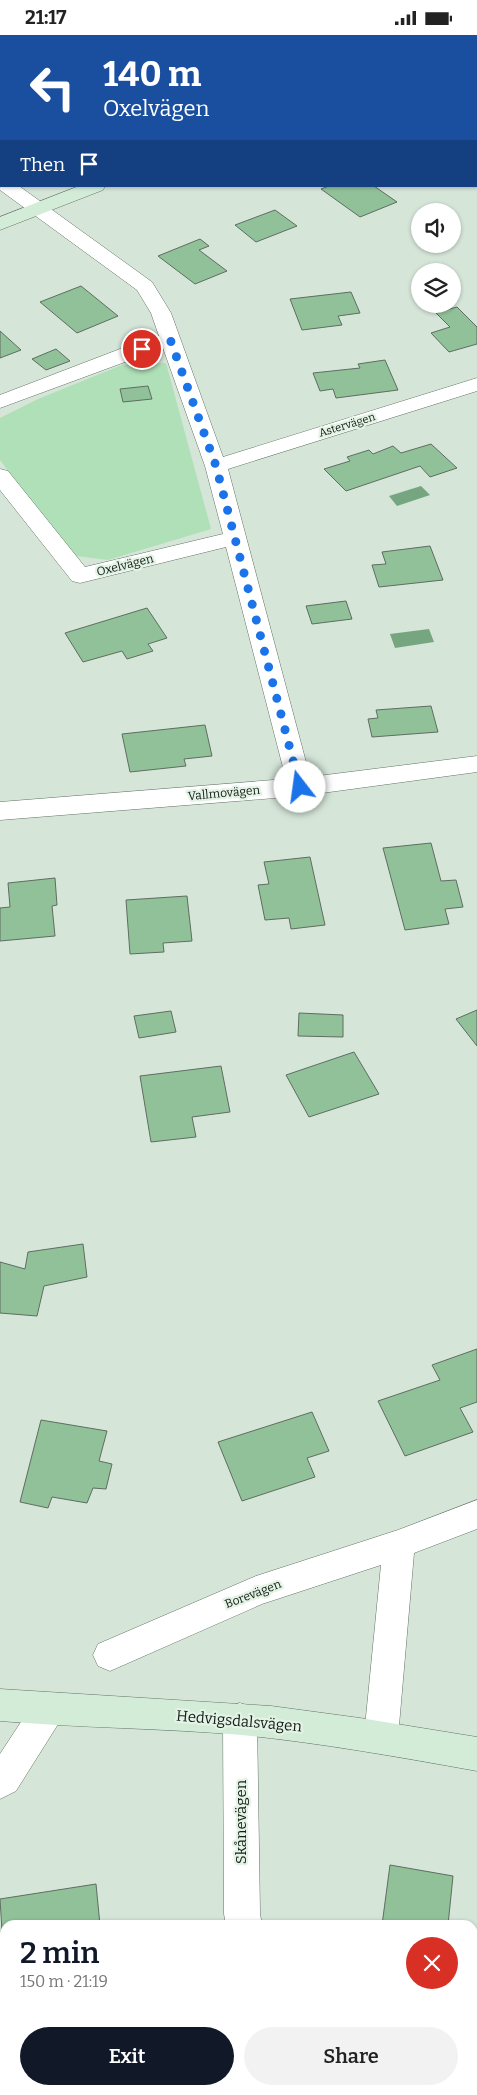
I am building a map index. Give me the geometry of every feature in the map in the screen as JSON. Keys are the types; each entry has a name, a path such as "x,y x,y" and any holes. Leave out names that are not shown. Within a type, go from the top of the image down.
{"street":[{"path":"8,187 145,286 161,313 216,466 300,787"},
{"path":"0,224 93,187"},
{"path":"0,402 127,353 170,339"},
{"name":"Astervägen","path":"216,466 477,384"},
{"name":"Oxelvägen","path":"0,476 80,576 235,538"},
{"name":"Vallmovägen","path":"0,811 300,787 475,769"},
{"name":"Borevägen","path":"110,1655 256,1591 399,1544 477,1515"},
{"path":"381,1737 399,1544"},
{"name":"Hedvigsdalsvägen","path":"0,1705 240,1719 381,1737 477,1754"},
{"path":"0,1782 4,1779 48,1709"},
{"name":"Skånevägen","path":"240,1719 243,1920"}],"shaded area":[{"path":"166,363 211,529 108,560 76,556 60,540 0,460 0,418 38,399 122,365"},
{"path":"421,486 430,495 397,506 389,496"},
{"path":"429,629 434,642 395,648 390,634"}],"building":[{"path":"326,187 375,187 397,202 360,217 321,189"},
{"path":"275,210 297,226 256,242 235,225"},
{"path":"200,239 209,246 199,250 227,271 195,284 158,256"},
{"path":"81,286 118,316 77,333 40,302"},
{"path":"351,292 360,313 338,316 342,325 302,330 290,299"},
{"path":"461,311 477,327 477,344 449,352 431,333 450,327 436,313 461,313"},
{"path":"0,331 21,350 0,358"},
{"path":"56,349 70,361 46,370 32,359"},
{"path":"385,360 398,390 336,398 333,389 320,391 313,373 360,368 358,364"},
{"path":"148,386 152,399 123,402 120,389"},
{"path":"431,444 457,468 430,477 420,466 346,491 324,469 350,461 347,457 369,450 373,454 393,446 401,453"},
{"path":"430,546 443,580 379,587 372,565 386,564 382,552"},
{"path":"346,601 352,619 312,624 306,606"},
{"path":"147,608 167,638 148,644 153,651 127,659 122,651 83,662 65,633"},
{"path":"431,706 438,732 372,737 368,719 378,718 376,710"},
{"path":"205,725 212,756 184,759 186,766 130,772 122,734"},
{"path":"431,843 441,881 456,880 463,907 445,909 449,924 405,930 383,848"},
{"path":"310,857 325,925 291,929 289,918 265,920 258,885 269,884 264,862"},
{"path":"55,878 57,905 52,906 55,936 0,941 0,908 10,907 8,883"},
{"path":"187,896 192,941 163,943 164,952 130,954 126,900"},
{"path":"477,1010 477,1046 456,1019"},
{"path":"171,1011 176,1032 139,1038 134,1016"},
{"path":"299,1013 343,1015 343,1037 298,1036"},
{"path":"354,1052 379,1094 309,1117 286,1075"},
{"path":"221,1066 230,1112 192,1117 196,1137 151,1142 140,1076"},
{"path":"83,1244 87,1277 44,1286 37,1316 0,1313 0,1262 25,1269 28,1252"},
{"path":"477,1349 477,1402 460,1408 473,1432 405,1456 378,1401 440,1380 432,1365"},
{"path":"312,1412 329,1451 307,1458 315,1477 242,1501 218,1442"},
{"path":"41,1420 107,1431 99,1461 112,1464 106,1489 93,1488 87,1503 52,1497 48,1508 20,1502"},
{"path":"390,1865 453,1876 449,1920 383,1920"},
{"path":"96,1884 100,1920 1,1920 0,1899"}],"route":[{"path":"142,349 170,339 216,466 300,787"}]}
